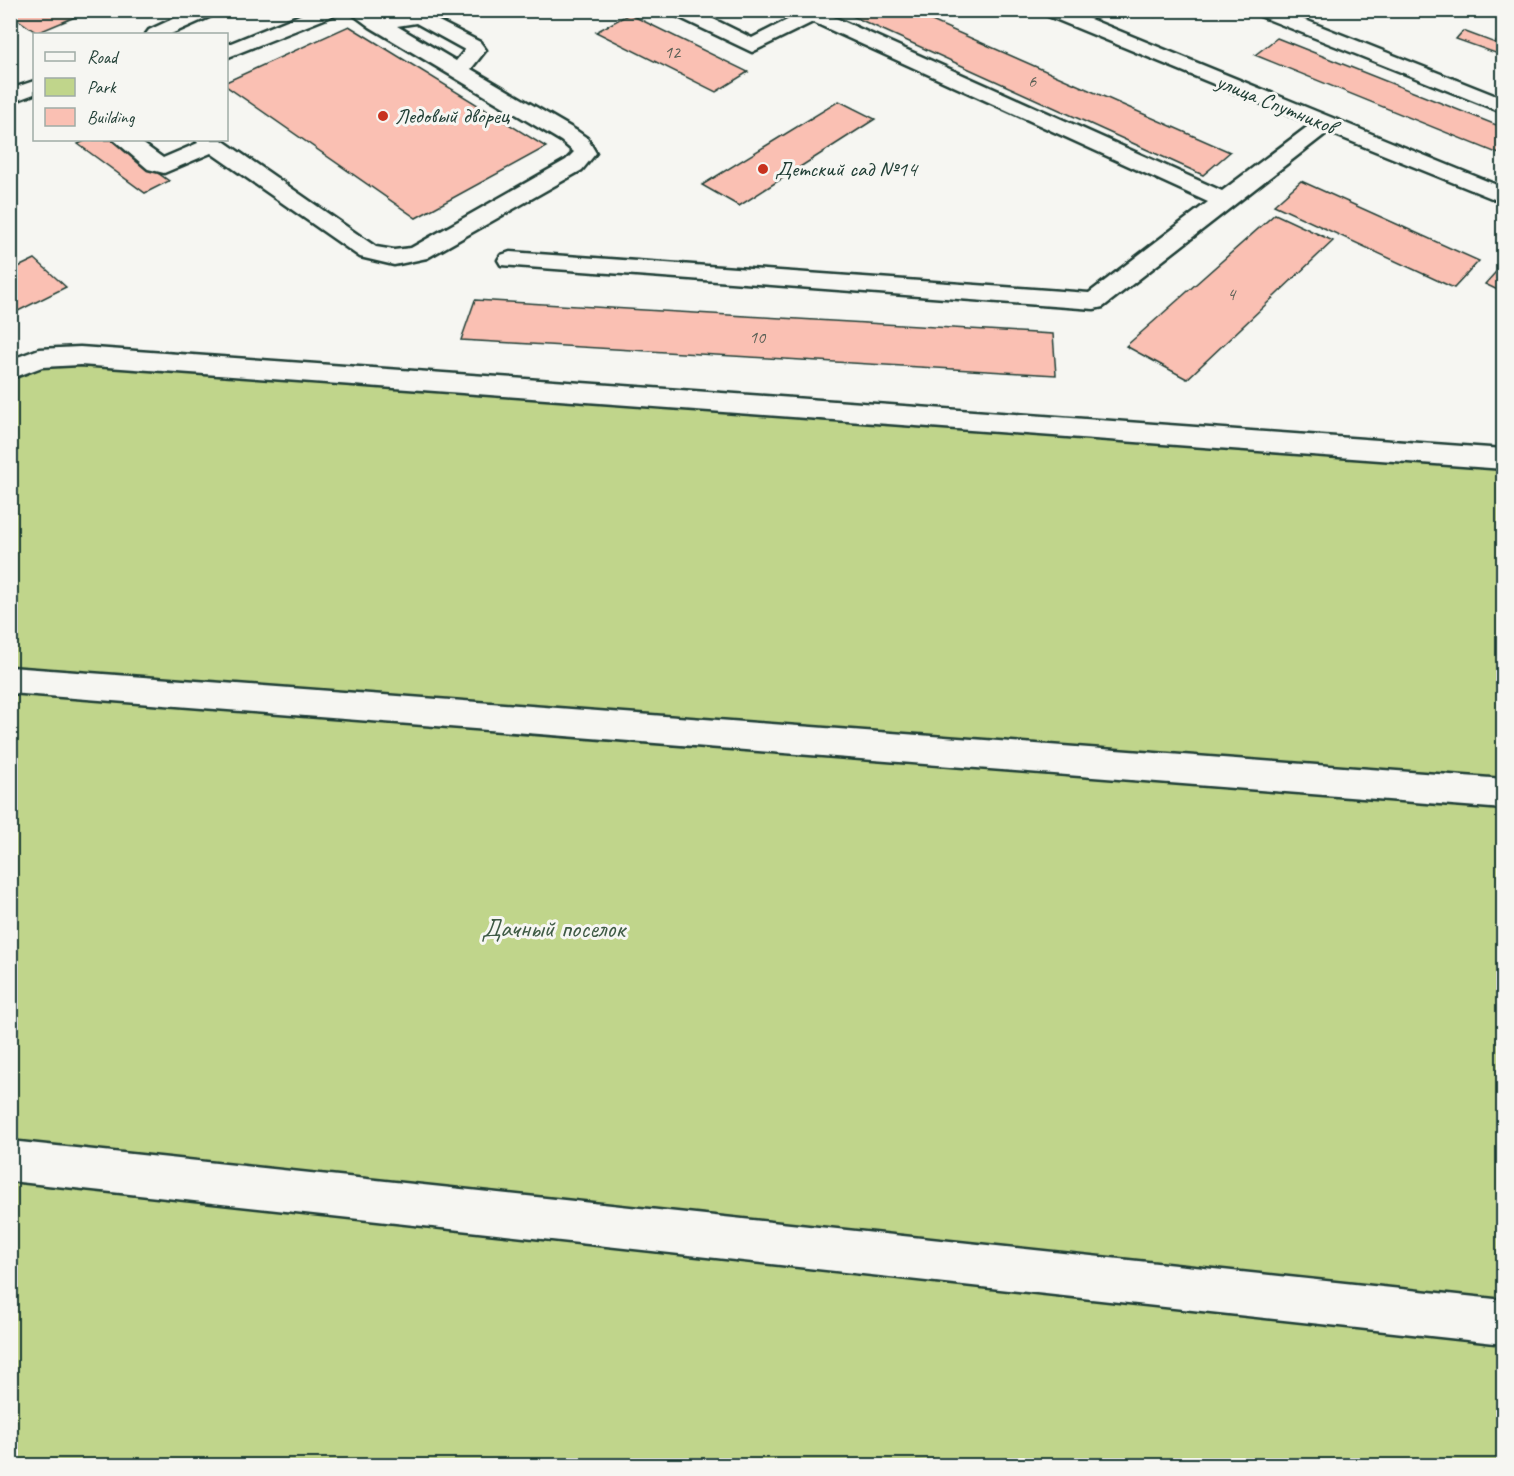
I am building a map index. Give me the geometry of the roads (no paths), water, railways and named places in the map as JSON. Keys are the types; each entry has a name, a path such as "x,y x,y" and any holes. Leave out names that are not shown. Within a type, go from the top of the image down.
{"street":[{"path":"158,33 209,10"},
{"path":"228,51 330,10"},
{"path":"126,141 156,164 164,166 211,142 368,252 385,258 402,258 419,254 574,165 585,153 579,143 569,136 356,10"},
{"path":"679,10 752,46 806,13 1225,201"},
{"name":"улица Спутников","path":"1050,10 1503,196"},
{"path":"1262,10 1503,107"},
{"path":"10,97 33,87"},
{"path":"510,260 1094,301 1325,124"},
{"path":"10,370 39,358 80,356 1503,459"},
{"path":"10,680 1503,794"},
{"path":"10,1161 1503,1322"}],"place":[{"name":"Ледовый дворец","path":"383,116"},
{"name":"Детский сад №14","path":"763,169"}],"park label":[{"name":"Дачный поселок","path":"553,928"}]}
